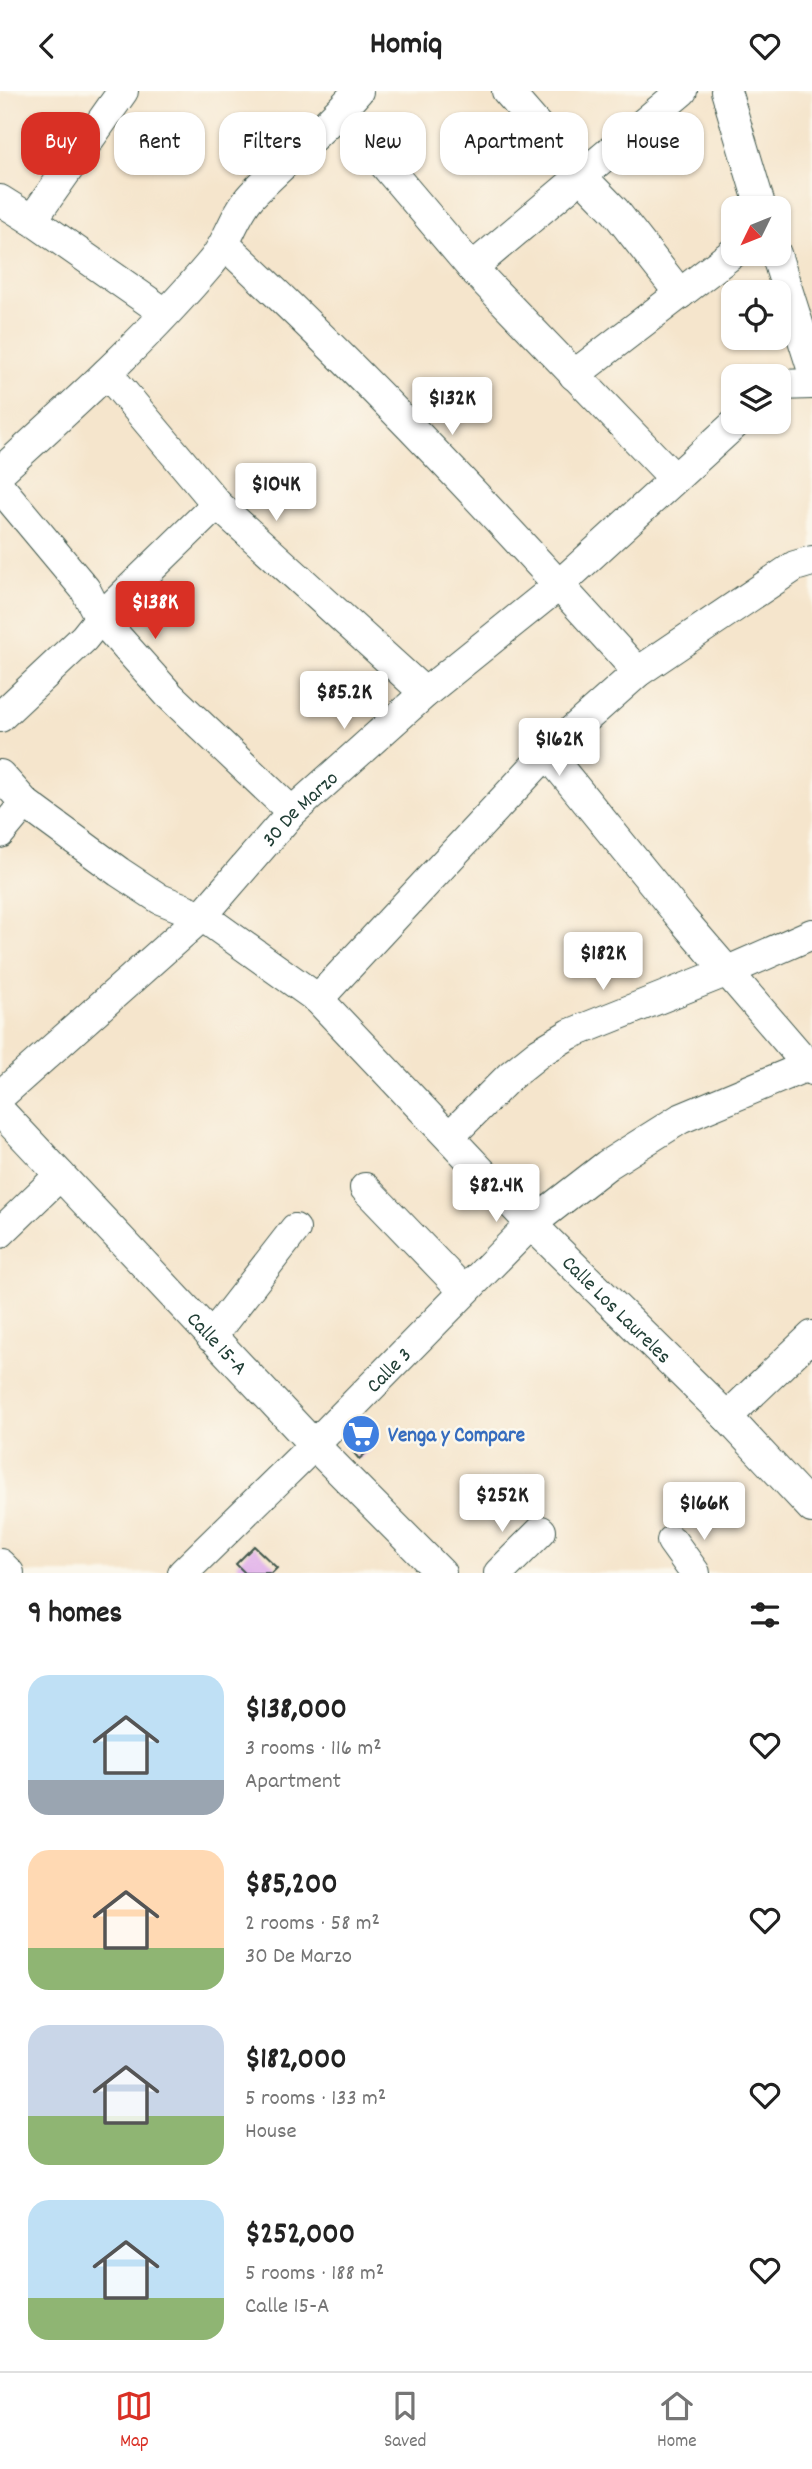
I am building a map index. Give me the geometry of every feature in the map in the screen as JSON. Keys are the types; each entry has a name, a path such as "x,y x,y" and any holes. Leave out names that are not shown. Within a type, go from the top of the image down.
{"street":[{"path":"32,220 123,91"},
{"path":"508,91 615,211 680,293"},
{"path":"472,268 682,91"},
{"path":"726,91 757,196"},
{"path":"0,472 107,373 214,261 250,198 349,101 472,268 674,478"},
{"path":"0,200 165,313"},
{"path":"223,244 302,317 559,585 638,672"},
{"path":"574,375 721,262"},
{"path":"780,266 812,368"},
{"path":"107,373 217,504 425,693"},
{"path":"791,385 812,384"},
{"name":"30 De Marzo","path":"0,1096 202,916 292,812 425,693 559,585 724,434"},
{"path":"0,487 85,589 100,618 169,695 292,812"},
{"path":"0,717 84,638 100,618 217,504"},
{"path":"318,999 548,753 638,672 795,566 812,561"},
{"path":"548,753 683,920 811,1066"},
{"name":"Calle Los Laureles","path":"0,775 25,803 160,899 202,916 318,999 531,1224 727,1417 812,1508"},
{"path":"0,833 25,803"},
{"path":"450,1136 510,1076 540,1052 596,1022 728,971 812,934"},
{"name":"Calle 3","path":"183,1573 314,1445 531,1224 607,1165 680,1119 811,1066"},
{"name":"Calle 15-A","path":"0,1111 314,1445 441,1573"},
{"path":"0,1233 60,1175"},
{"path":"365,1188 464,1291"},
{"path":"211,1337 295,1229"},
{"path":"727,1417 812,1336"},
{"path":"499,1573 541,1531"},
{"path":"672,1541 695,1573"},
{"path":"0,1564 9,1573"}],"building":[{"name":"Venga y Compare","path":"361,1423 378,1443 359,1459 349,1447 352,1425"},
{"path":"254,1546 277,1568 272,1573 245,1573 236,1564"}],"place":[{"name":"Venga y Compare","path":"361,1434"}]}
